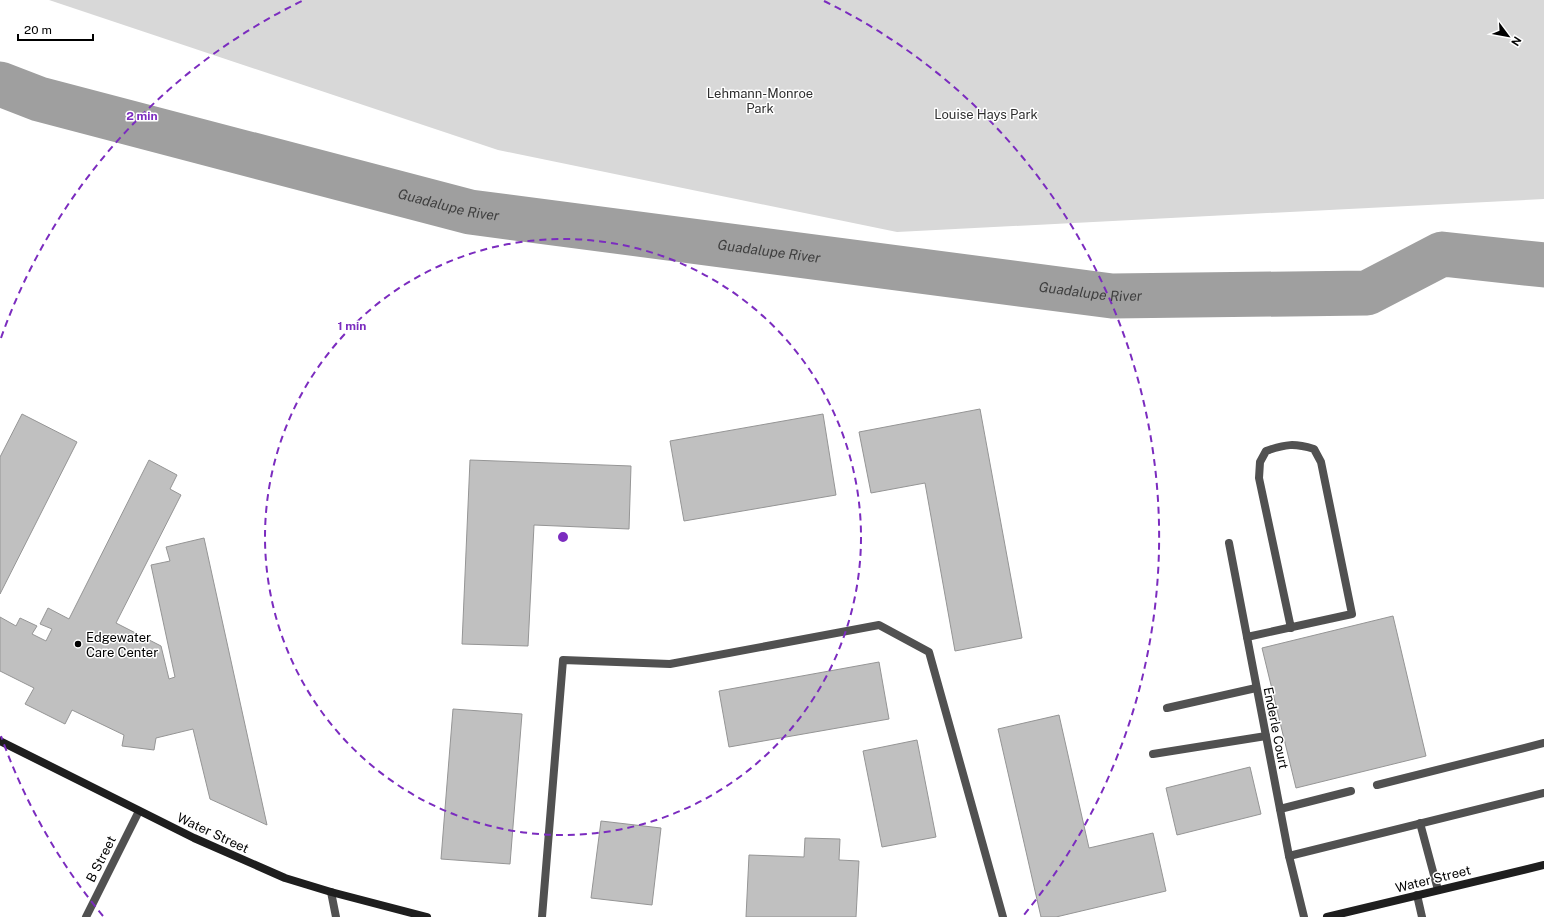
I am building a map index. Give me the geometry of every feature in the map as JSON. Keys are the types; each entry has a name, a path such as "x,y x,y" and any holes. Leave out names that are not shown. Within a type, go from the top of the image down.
{"street":[{"path":"1247,637 1292,628 1352,614 1321,462 1314,450 1299,445 1281,446 1266,451 1260,462 1259,478 1292,628"},
{"name":"Enderle Court","path":"1229,543 1289,856 1304,917"},
{"path":"542,917 563,660 670,664 879,625 929,652 1002,917"},
{"path":"1167,708 1256,688"},
{"path":"1153,754 1266,736"},
{"name":"Water Street","path":"0,742 241,860 285,878 331,892 427,917"},
{"path":"1377,785 1544,743"},
{"path":"1280,809 1351,791"},
{"path":"1289,856 1544,793"},
{"name":"B Street","path":"86,917 139,811"},
{"path":"1420,823 1438,890"},
{"name":"Water Street","path":"1327,917 1356,914 1417,895 1544,865"},
{"path":"331,892 336,917"},
{"path":"1417,895 1422,917"}],"green space":[{"path":"49,0 1544,0 1544,199 897,232 498,150"}],"building":[{"path":"980,409 1022,638 955,651 925,483 871,493 859,432"},
{"path":"22,414 77,442 0,594 0,457"},
{"path":"823,414 836,495 684,521 670,441"},
{"name":"Edgewater Care Center","path":"149,460 177,475 170,489 181,495 116,623 161,646 169,679 175,677 151,565 170,561 166,547 204,538 267,825 210,799 193,729 156,738 154,750 122,746 124,735 72,710 65,724 25,704 34,688 0,671 0,617 16,626 20,618 37,626 32,634 46,641 52,629 40,624 48,608 69,619"},
{"path":"470,460 631,466 629,529 534,525 528,646 462,644"},
{"path":"1393,616 1426,756 1296,788 1262,648"},
{"path":"879,662 889,719 729,747 719,691"},
{"path":"453,709 522,714 510,864 441,859"},
{"path":"1059,715 1089,848 1153,833 1166,891 1056,917 1041,917 998,729"},
{"path":"917,740 936,837 882,847 863,751"},
{"path":"1250,767 1261,814 1177,835 1166,788"},
{"path":"601,821 661,828 652,905 591,898"},
{"path":"805,838 840,839 839,860 859,861 856,917 746,917 749,855 804,857"}],"waterway":[{"name":"Guadalupe River","path":"0,84 39,99 470,212 1112,296 1367,293 1442,254 1544,265"}],"place":[{"name":"Edgewater Care Center","path":"78,644"}],"park label":[{"name":"Lehmann-Monroe Park","path":"760,100"},
{"name":"Louise Hays Park","path":"986,114"}]}
